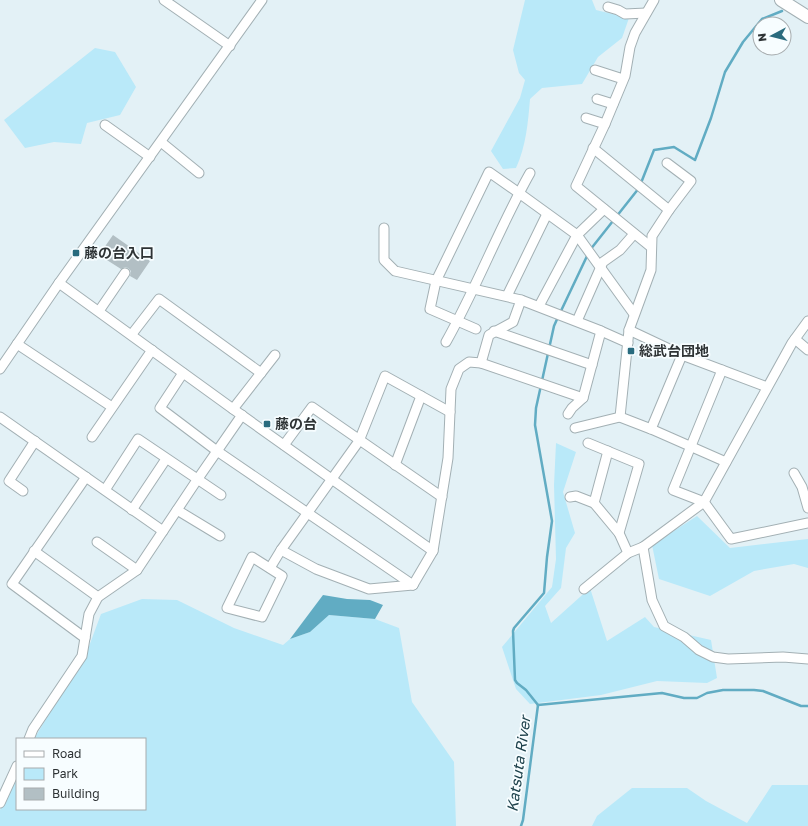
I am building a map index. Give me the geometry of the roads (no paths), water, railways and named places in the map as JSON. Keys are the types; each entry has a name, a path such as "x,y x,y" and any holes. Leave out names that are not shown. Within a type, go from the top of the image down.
{"street":[{"path":"164,0 230,46"},
{"path":"0,369 59,283 262,0"},
{"path":"651,248 576,186 624,79 630,48 635,33 654,0"},
{"path":"782,0 808,17"},
{"path":"608,7 618,10 624,14 646,13"},
{"path":"594,70 624,79"},
{"path":"597,98 613,104"},
{"path":"586,118 605,124"},
{"path":"106,125 150,157"},
{"path":"161,142 199,173"},
{"path":"594,148 669,210"},
{"path":"620,417 630,330 634,314 651,270 652,236 691,181 667,163"},
{"path":"476,330 430,309 436,281 489,172 577,235 634,314"},
{"path":"446,342 474,289 519,193 530,173"},
{"path":"539,306 577,235 604,209"},
{"path":"507,296 547,214"},
{"path":"384,228 384,260 395,271 521,300 577,321 628,343"},
{"path":"577,321 603,262 620,250 634,234"},
{"path":"99,311 125,273"},
{"path":"59,283 433,551"},
{"path":"132,334 158,298 261,373"},
{"path":"481,363 489,335 513,322 521,300"},
{"path":"584,588 628,553 643,547 704,502 795,339 808,321"},
{"path":"630,330 682,355 768,387"},
{"path":"494,331 592,365"},
{"path":"568,414 572,408 584,398 601,331"},
{"path":"795,339 808,350"},
{"path":"17,344 112,408"},
{"path":"92,437 152,350"},
{"path":"234,409 275,355"},
{"path":"651,429 682,355"},
{"path":"413,586 433,551 448,458 451,389 459,369 469,362 481,363 584,398"},
{"path":"722,370 673,490 704,502 731,539 808,523"},
{"path":"183,373 160,408 217,451 308,512 413,586"},
{"path":"270,568 281,550 359,441 385,376 450,412"},
{"path":"395,465 421,396"},
{"path":"284,445 312,407 359,441 442,497"},
{"path":"29,738 33,729 82,656 89,614 98,597 136,570 242,415"},
{"path":"575,428 620,417 726,462"},
{"path":"2,421 35,441 163,531"},
{"path":"104,490 138,439 221,495"},
{"path":"23,491 9,481 35,441"},
{"path":"588,443 639,464 619,533"},
{"path":"594,503 608,451"},
{"path":"132,510 166,459"},
{"path":"794,472 805,486 808,508"},
{"path":"84,638 12,584 86,477"},
{"path":"570,496 576,496 594,503 619,533 628,553"},
{"path":"177,510 220,536"},
{"path":"98,542 136,570"},
{"path":"643,547 652,600 664,626 684,638 699,650 713,657 728,659 783,657 808,659"},
{"path":"281,550 316,570 369,589 413,586"},
{"path":"34,552 98,597"},
{"path":"252,557 270,568 282,576 262,617 227,608 252,557"},
{"path":"0,803 16,768"}],"waterway":[{"path":"590,250 639,188 654,150 674,147 695,160 711,118 725,72 743,42 762,19 782,11"},
{"path":"560,313 588,254"},
{"path":"538,705 526,690 515,680 513,631 544,593 552,521 535,425 536,408 554,326 558,317"},
{"path":"538,705 662,693 684,698 697,698 707,693 723,690 754,690 763,691 801,706 808,706"},
{"name":"Katsuta River","path":"521,826 538,705"}],"place":[{"name":"藤の台入口","path":"76,253"},
{"name":"総武台団地","path":"631,351"},
{"name":"藤の台","path":"267,424"}]}
